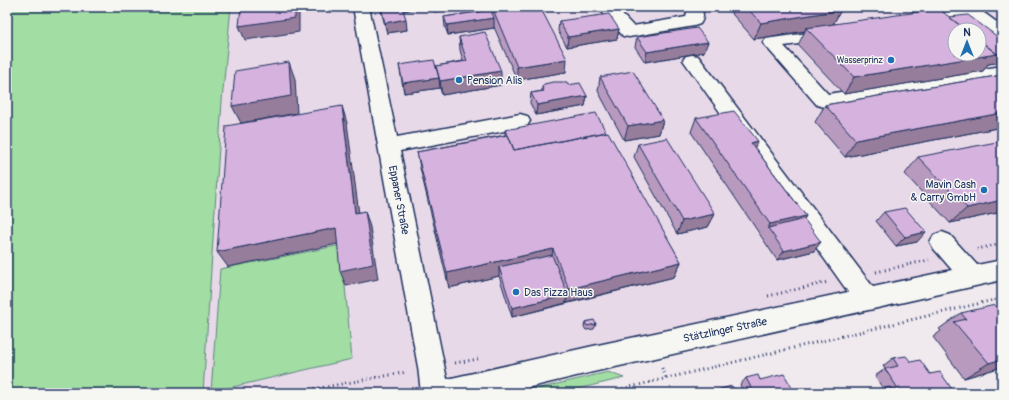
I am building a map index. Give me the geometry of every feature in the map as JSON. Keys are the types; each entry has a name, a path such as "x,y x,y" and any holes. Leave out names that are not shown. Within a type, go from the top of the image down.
{"street":[{"name":"Eppaner Straße","path":"361,7 432,367 435,393"},
{"path":"606,7 629,32 694,21 695,11 692,7"},
{"path":"904,23 970,10 1002,34"},
{"path":"850,32 772,43 824,101 1002,72"},
{"path":"692,60 868,299"},
{"path":"388,146 520,121"},
{"path":"942,242 972,276"},
{"name":"Stätzlinger Straße","path":"448,393 600,358 1002,270"}],"path":[{"path":"605,393 1002,298"}],"shaded area":[{"path":"231,7 1002,7 1002,270 448,393 203,393 222,101"}],"green space":[{"path":"7,7 231,7 222,101 203,393 7,393"},
{"path":"341,245 352,359 211,392 220,269"},
{"path":"608,372 624,378 560,393 530,393 532,390"}],"building":[{"path":"241,7 295,7 295,18 239,26"},
{"path":"381,7 402,7 406,19 385,23"},
{"path":"492,7 540,7 567,59 517,67"},
{"path":"746,7 837,7 841,10 761,23"},
{"path":"939,9 956,22 947,22 947,62 854,77 806,28"},
{"path":"491,10 494,18 447,25 444,17"},
{"path":"609,14 619,29 568,37 559,21"},
{"path":"968,15 978,22 956,22 949,17"},
{"path":"697,28 708,42 647,52 637,37"},
{"path":"987,29 1002,40 1002,53 997,54 987,46"},
{"path":"485,32 501,71 440,81 436,66 467,61 459,37"},
{"path":"987,46 997,54 987,56"},
{"path":"434,60 439,78 403,83 399,65"},
{"path":"289,62 291,96 232,106 235,71"},
{"path":"633,71 663,120 628,126 600,77"},
{"path":"1002,75 1002,113 856,140 825,105"},
{"path":"553,82 567,82 568,85 580,83 587,96 537,105 531,93 544,91 542,87 544,84"},
{"path":"342,106 355,213 365,211 373,264 340,271 336,228 217,252 226,126"},
{"path":"734,111 758,141 751,143 806,216 770,224 696,118"},
{"path":"596,113 606,132 514,150 505,130"},
{"path":"608,132 681,262 569,289 553,249 447,273 417,152 508,135 514,150"},
{"path":"667,138 715,214 682,221 638,144"},
{"path":"1002,141 1002,200 967,208 918,157"},
{"path":"905,208 926,232 905,237 884,212"},
{"path":"804,219 821,242 784,251 768,228"},
{"path":"552,255 568,295 512,308 499,267"},
{"path":"995,305 1000,310 1002,309 1002,359 989,363 954,322 966,319 961,313"},
{"path":"594,320 596,324 587,326 585,322"},
{"path":"906,356 911,362 920,360 930,374 940,372 954,392 901,393 885,369 898,366 893,358"},
{"path":"784,374 795,393 754,393 746,378 758,375 760,380"},
{"path":"732,386 736,393 705,393"},
{"path":"890,387 893,393 875,393 874,391"}],"place":[{"name":"Wasserprinz","path":"891,60"},
{"name":"Pension Alis","path":"459,80"},
{"name":"Mavin Cash & Carry GmbH","path":"984,190"},
{"name":"Das Pizza Haus","path":"516,292"}]}
